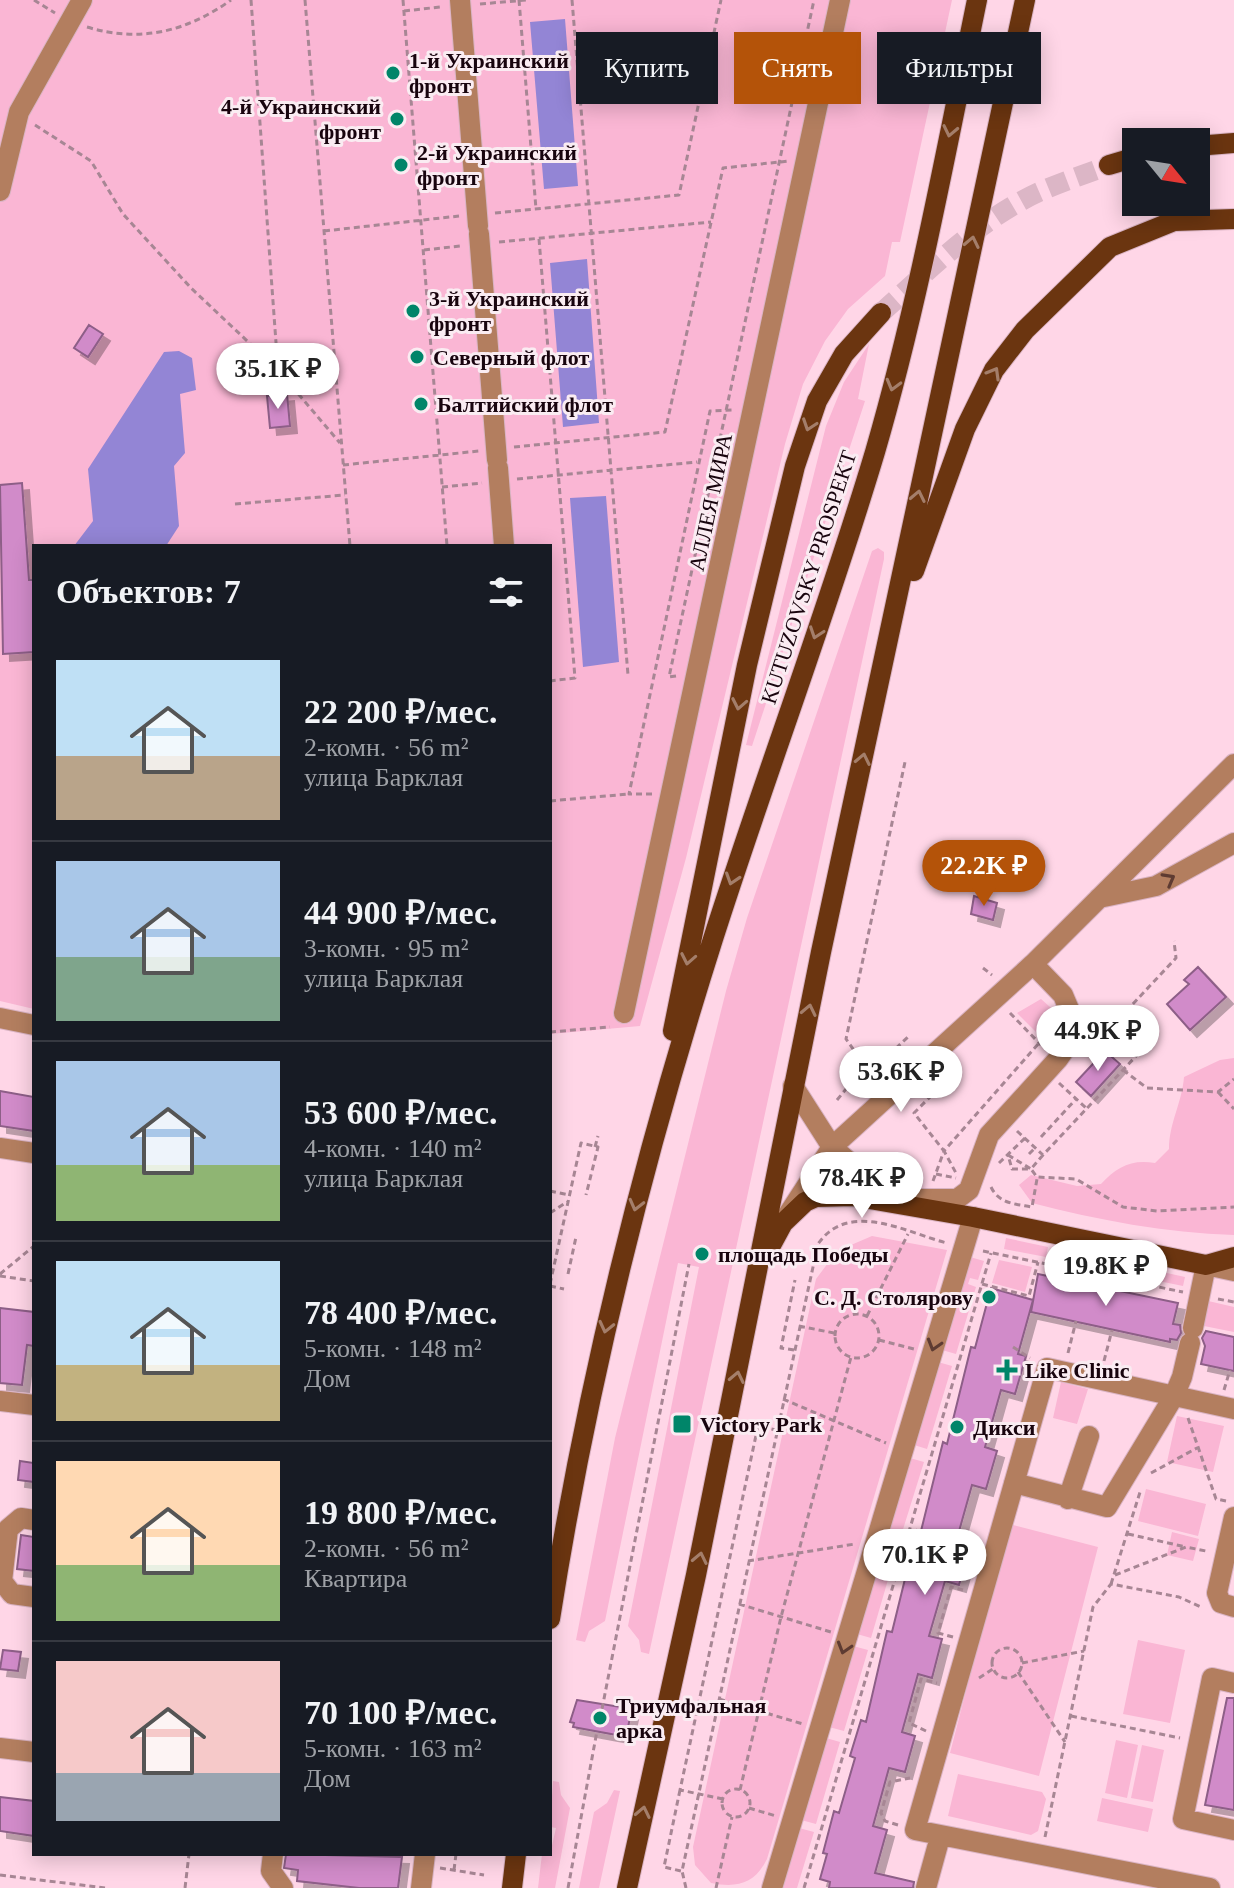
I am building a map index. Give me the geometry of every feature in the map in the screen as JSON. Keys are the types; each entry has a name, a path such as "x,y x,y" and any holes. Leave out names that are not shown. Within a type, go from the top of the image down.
{"main road":[{"name":"KUTUZOVSKY PROSPEKT","path":"648,1159 711,944 876,448 922,263 977,0"},
{"path":"627,1888 758,1275 793,1086 1025,0"},
{"path":"1210,145 1234,143"},
{"path":"1109,165 1122,161"},
{"path":"879,682 922,546 965,429 1002,360 1045,309 1110,247 1174,221 1234,219"},
{"path":"552,1608 584,1424 648,1159 747,665 795,466 817,401 844,354 881,313"},
{"path":"758,1275 783,1223 805,1202 833,1195 1003,1222 1206,1265 1234,1257"},
{"path":"512,1888 516,1856"}],"street":[{"path":"0,191 19,112 82,0"},
{"path":"460,0 504,544"},
{"name":"АЛЛЕЯ МИРА","path":"623,1019 840,0"},
{"path":"783,1223 832,1147 1033,964 1234,764"},
{"path":"1099,898 1156,886 1234,843"},
{"path":"793,1086 832,1147 876,1185 897,1194 944,1201 957,1199 975,1186 989,1135 1058,1059 1071,1040 1071,1014 1063,995 1033,964"},
{"path":"0,1018 32,1025"},
{"path":"0,1148 32,1153"},
{"path":"975,1186 988,1212 1003,1222"},
{"path":"772,1888 973,1217"},
{"path":"1014,1483 1107,1507 1178,1397 1206,1265 1234,1271"},
{"path":"1210,1888 1175,1885 915,1830 1047,1368 1234,1409"},
{"path":"0,1401 32,1405"},
{"path":"1068,1499 1089,1436"},
{"path":"1234,1517 1217,1593 1221,1603 1234,1607"},
{"path":"32,1520 21,1518 8,1529 2,1581 12,1594 32,1597"},
{"path":"1234,1683 1212,1678 1183,1819 1234,1830"},
{"path":"0,1748 32,1752"},
{"path":"926,1888 940,1837"},
{"path":"273,1856 271,1871 283,1888"},
{"path":"421,1888 430,1860"}],"path":[{"path":"34,0 71,23 113,35 175,31 210,15 231,0"},
{"path":"251,0 278,370"},
{"path":"305,0 350,544"},
{"path":"403,0 447,544"},
{"path":"519,0 536,209"},
{"path":"572,0 628,675"},
{"path":"324,231 421,220 478,225 536,209 679,195 721,0"},
{"path":"669,677 814,0"},
{"path":"19,112 91,161 123,214 191,288 278,370 341,444"},
{"path":"442,487 555,443 665,432 723,168 807,160"},
{"path":"552,681 575,678 539,239 711,222"},
{"path":"629,794 710,411 755,409"},
{"path":"343,465 440,455 558,474 698,462"},
{"path":"235,504 345,495"},
{"path":"865,1066 846,1039 905,762"},
{"path":"552,801 629,794 671,794"},
{"path":"1081,1060 1176,958 1174,941"},
{"path":"983,968 995,978"},
{"path":"1010,1013 1049,1051"},
{"path":"552,1032 623,1019"},
{"path":"1008,1155 1012,1169 1031,1169 1138,1054 1111,1028"},
{"path":"837,1100 865,1066 890,1054 910,1035"},
{"path":"932,1184 944,1151 1039,1043"},
{"path":"1123,1070 1136,1083 1147,1088 1218,1092 1234,1079"},
{"path":"1065,1077 1059,1083 1087,1109"},
{"path":"936,1174 959,1179 944,1151 914,1113 939,1088"},
{"path":"1218,1092 1234,1109"},
{"path":"1041,1137 1076,1099"},
{"path":"1016,1130 1043,1155"},
{"path":"586,1195 598,1136"},
{"path":"1008,1155 1025,1138"},
{"path":"552,1276 581,1143 595,1147"},
{"path":"1029,1154 1035,1148"},
{"path":"975,1186 990,1185 996,1196 1007,1202 1032,1207 1037,1177 1031,1169 1008,1155"},
{"path":"1037,1177 1076,1179 1123,1207 1157,1211 1234,1207"},
{"path":"552,1191 569,1195"},
{"path":"552,1212 568,1202"},
{"path":"686,1888 682,1871 814,1255 825,1235 836,1227 865,1221 898,1226 909,1234 954,1244"},
{"path":"867,1316 909,1234"},
{"path":"568,1274 576,1237"},
{"path":"996,1254 998,1245"},
{"path":"0,1275 32,1248"},
{"path":"804,1888 991,1253 1201,1295"},
{"path":"982,1284 1029,1296 1038,1262"},
{"path":"602,1709 689,1264"},
{"path":"0,1275 32,1281"},
{"path":"794,1350 781,1348 795,1280"},
{"path":"552,1286 564,1289"},
{"path":"867,1316 877,1326 879,1340 869,1355 851,1357 839,1348 835,1333 847,1317 867,1316"},
{"path":"1064,1372 1076,1321"},
{"path":"799,1326 835,1333"},
{"path":"1100,1380 1112,1330"},
{"path":"879,1340 920,1350"},
{"path":"740,1790 781,1617 851,1357"},
{"path":"1178,1397 1216,1499 1222,1500"},
{"path":"783,1399 891,1445"},
{"path":"682,1871 664,1867 680,1790 758,1426 776,1430"},
{"path":"1041,1857 1093,1607 1111,1584 1142,1489 1141,1479 1197,1448"},
{"path":"1127,1534 1210,1552"},
{"path":"748,1561 862,1543"},
{"path":"1114,1575 1186,1547"},
{"path":"1111,1584 1179,1597 1204,1609"},
{"path":"969,1642 938,1633 942,1618 951,1587 982,1596"},
{"path":"739,1604 835,1633"},
{"path":"1006,1648 1015,1651 1022,1663 1018,1672 1010,1678 1000,1677 993,1669 992,1660 997,1652 1006,1648"},
{"path":"1022,1663 1084,1651"},
{"path":"1018,1672 1065,1742"},
{"path":"941,1739 909,1723 921,1679 956,1689"},
{"path":"719,1699 808,1725"},
{"path":"1071,1716 1199,1742"},
{"path":"568,1888 597,1731"},
{"path":"915,1830 882,1819 890,1782 907,1777 929,1783"},
{"path":"680,1790 723,1799"},
{"path":"740,1790 750,1799 749,1808 741,1816 732,1817 725,1812 723,1799 727,1792 740,1790"},
{"path":"749,1808 781,1817"},
{"path":"716,1888 732,1817"},
{"path":"185,1888 189,1856"},
{"path":"454,1870 456,1856"},
{"path":"430,1860 454,1870 484,1875"},
{"path":"0,1875 105,1888"}],"shaded area":[{"path":"0,0 952,0 945,32 877,32 877,104 930,104 900,242 892,242 885,276 848,309 825,341 803,384 785,444 686,858 640,1026 552,1034 552,544 32,544 32,1009 0,1001"},
{"path":"565,19 578,186 544,189 530,22"},
{"path":"587,259 599,423 563,427 550,263"},
{"path":"869,344 858,399 865,401 752,746 746,745 826,426 844,382"},
{"path":"179,351 192,358 196,390 180,394 185,453 174,466 179,526 167,544 76,544 93,521 88,469 164,352"},
{"path":"606,496 619,662 583,667 570,498"},
{"path":"878,548 884,552 884,559 649,1654 641,1652 639,1640 628,1626 699,1267 678,1263 605,1621 589,1631 585,1642 576,1640 615,1438 726,991 747,918 872,551"},
{"path":"1041,999 1059,1015 1061,1025 1051,1047 1017,1013"},
{"path":"1234,1058 1234,1235 1158,1228 1057,1209 1032,1203 1019,1185 1031,1175 1077,1186 1101,1184 1125,1166 1139,1162 1155,1163 1169,1149 1184,1077 1220,1060"},
{"path":"872,1236 947,1250 767,1859 757,1874 744,1882 729,1885 711,1883 695,1865 693,1847 816,1279 837,1251"},
{"path":"1006,1238 1048,1247 1046,1257 1004,1249"},
{"path":"1058,1249 1185,1277 1183,1286 1056,1260"},
{"path":"970,1257 984,1261 978,1280 970,1278 968,1284 976,1287 956,1354 942,1350"},
{"path":"999,1260 1032,1267 1025,1292 992,1283"},
{"path":"1204,1300 1234,1307 1234,1332 1199,1325"},
{"path":"938,1362 952,1366 927,1449 914,1445"},
{"path":"1061,1382 1088,1389 1077,1424 1053,1418"},
{"path":"1177,1416 1224,1426 1213,1472 1167,1462"},
{"path":"910,1458 924,1462 900,1539 886,1535"},
{"path":"1146,1489 1206,1504 1198,1536 1138,1521"},
{"path":"1009,1524 1098,1547 1039,1776 950,1753"},
{"path":"1172,1532 1199,1539 1193,1561 1167,1555"},
{"path":"883,1545 897,1549 871,1638 857,1634"},
{"path":"1138,1640 1185,1650 1170,1723 1123,1714"},
{"path":"853,1646 868,1650 844,1731 829,1727"},
{"path":"826,1738 840,1742 816,1824 801,1820"},
{"path":"1116,1740 1138,1745 1127,1798 1105,1793"},
{"path":"1142,1745 1164,1750 1153,1802 1131,1798"},
{"path":"958,1774 1042,1792 1046,1799 1038,1831 1031,1835 948,1816"},
{"path":"553,1781 559,1782 561,1795 570,1808 555,1888 538,1888 542,1856 552,1856 556,1828 552,1827"},
{"path":"614,1790 620,1791 599,1888 579,1888 594,1812 607,1803"},
{"path":"1102,1798 1153,1809 1148,1832 1097,1821"},
{"path":"799,1828 814,1832 797,1888 781,1888"}],"building":[{"path":"89,325 103,334 88,357 74,348"},
{"path":"287,394 290,426 270,428 267,396"},
{"path":"22,483 29,580 32,580 32,652 3,654 0,485"},
{"path":"974,896 997,903 993,920 971,914"},
{"path":"1198,967 1226,997 1190,1030 1167,1004 1189,984 1184,980"},
{"path":"1105,1051 1120,1064 1091,1096 1076,1082"},
{"path":"0,1091 32,1097 32,1131 0,1126"},
{"path":"1038,1274 1178,1303 1173,1324 1180,1325 1181,1333 1177,1340 1170,1339 1170,1342 1031,1312"},
{"path":"991,1288 1033,1300 1018,1354 1026,1356 1015,1394 1001,1390 985,1447 997,1451 986,1489 972,1485 956,1542 970,1546 959,1585 945,1581 929,1636 942,1639 932,1678 918,1674 902,1732 915,1736 905,1772 889,1768 873,1826 887,1830 875,1873 914,1882 913,1888 829,1888 830,1882 820,1879 834,1811 839,1813 855,1758 850,1756 861,1720 866,1722 887,1631 892,1632 917,1530 921,1531 943,1442 947,1444 971,1347 975,1348"},
{"path":"0,1308 32,1312 32,1346 27,1345 22,1385 0,1383"},
{"path":"1206,1331 1234,1337 1234,1371 1201,1364 1205,1346 1202,1338"},
{"path":"20,1461 32,1463 32,1482 18,1480"},
{"path":"21,1535 32,1537 32,1571 17,1569"},
{"path":"3,1650 21,1652 18,1671 0,1669"},
{"path":"1227,1698 1234,1698 1234,1810 1205,1805"},
{"name":"Триумфальная арка","path":"577,1700 627,1708 626,1713 631,1713 627,1732 623,1731 622,1736 573,1727 574,1723 570,1722"},
{"path":"0,1797 32,1801 32,1836 0,1831"},
{"path":"286,1856 402,1857 398,1888 359,1888 297,1881 298,1870 284,1868"}],"tunnel":[{"path":"881,313 956,246 996,216 1039,192 1109,165"}],"place":[{"name":"1-й Украинский фронт","path":"393,73"},
{"name":"4-й Украинский фронт","path":"397,119"},
{"name":"2-й Украинский фронт","path":"401,165"},
{"name":"3-й Украинский фронт","path":"413,311"},
{"name":"Северный флот","path":"417,357"},
{"name":"Балтийский флот","path":"421,404"},
{"name":"площадь Победы","path":"702,1254"},
{"name":"С. Д. Столярову","path":"989,1297"},
{"name":"Like Clinic","path":"1007,1370"},
{"name":"Victory Park","path":"682,1424"},
{"name":"Дикси","path":"957,1427"},
{"name":"Триумфальная арка","path":"600,1718"}]}
